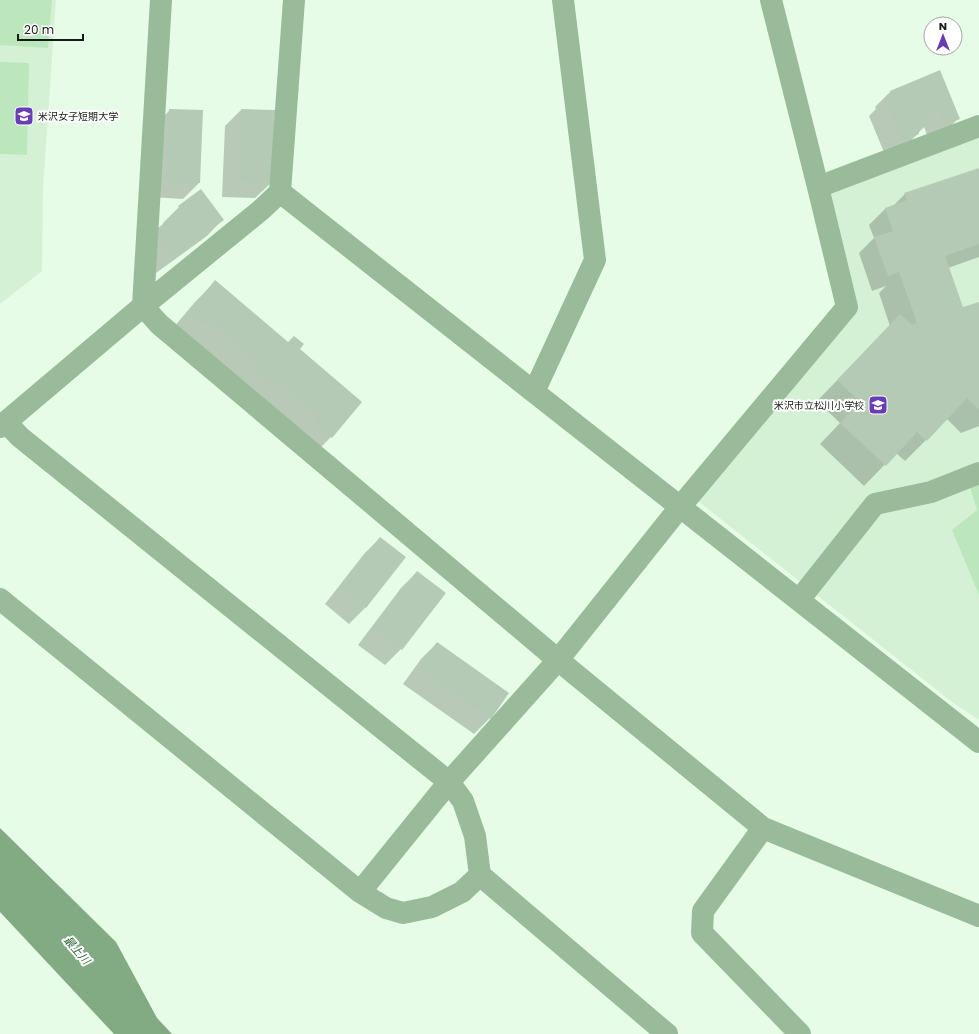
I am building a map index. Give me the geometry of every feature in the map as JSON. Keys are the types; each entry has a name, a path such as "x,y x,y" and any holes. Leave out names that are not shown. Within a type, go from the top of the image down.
{"street":[{"path":"161,0 143,306 159,324 558,660 763,828 979,916"},
{"path":"294,0 280,192 261,210 143,306 3,425 20,437 449,782 463,801 475,836 480,875 667,1034"},
{"path":"534,392 595,260 563,0"},
{"path":"360,892 449,782 558,660 680,507 847,307 772,0"},
{"path":"818,187 979,126"},
{"path":"280,192 979,742"},
{"path":"799,600 875,504 931,492 979,473"},
{"path":"0,599 360,892 386,908 403,913 432,907 462,892 480,875"},
{"path":"763,828 703,910 702,933 800,1034"}],"shaded area":[{"name":"米沢女子短期大学","path":"0,0 56,0 43,188 42,271 0,304"},
{"path":"0,0 52,0 48,48 0,45"},
{"path":"0,62 29,63 27,155 0,154"},
{"name":"米沢市立松川小学校","path":"979,137 979,720 952,702 698,501 858,309 830,193"},
{"path":"979,480 979,595 952,530 977,510 969,484"}],"water":[{"name":"最上川","path":"0,828 116,942 157,1018 172,1034 114,1034 0,912"}],"building":[{"path":"940,70 960,119 945,125 939,109 925,114 929,124 917,129 919,134 902,141 884,99 893,96 890,91"},
{"path":"169,109 203,110 200,183 166,182"},
{"path":"241,109 275,110 272,183 238,181"},
{"path":"979,168 979,244 945,256 963,307 979,302 979,410 967,398 927,441 917,432 886,466 840,423 860,402 837,380 900,314 912,325 917,323 899,272 888,276 874,237 893,231 885,208 907,200 904,193"},
{"path":"201,189 224,220 173,258 153,232 181,210 178,206"},
{"path":"215,280 288,342 294,336 304,344 300,349 362,402 332,438 313,422 318,415 278,380 273,386 252,368 258,362 208,320 203,326 188,313"},
{"path":"380,537 406,557 366,608 340,588"},
{"path":"417,571 446,593 402,650 373,628"},
{"path":"437,642 509,693 491,719 418,668"}],"place":[{"name":"米沢女子短期大学","path":"24,116"},
{"name":"米沢市立松川小学校","path":"878,405"}]}
